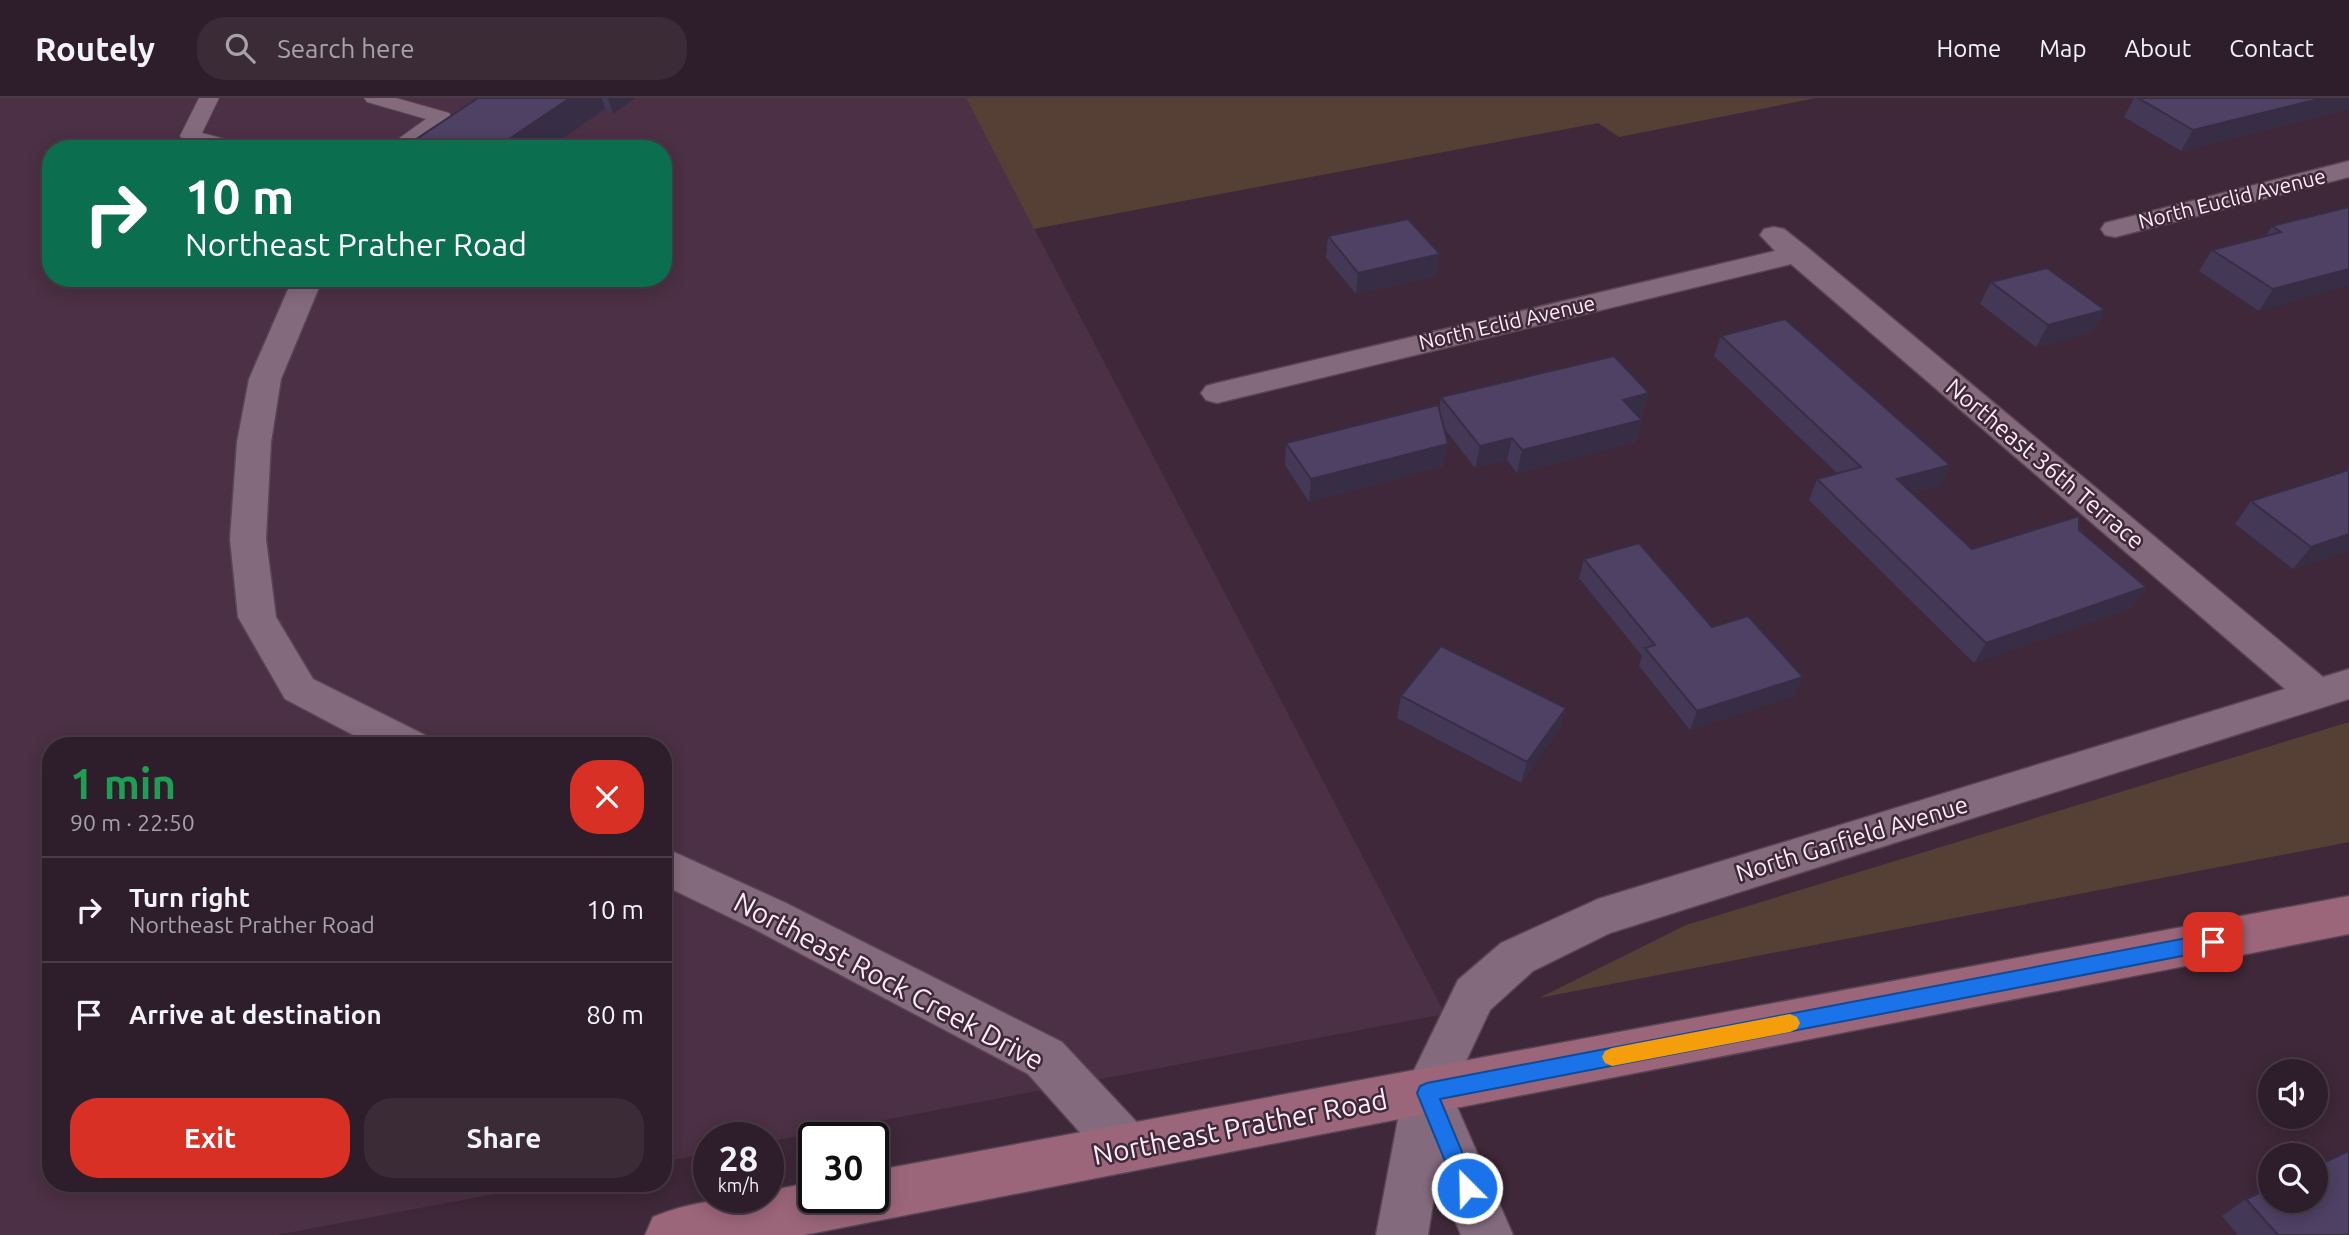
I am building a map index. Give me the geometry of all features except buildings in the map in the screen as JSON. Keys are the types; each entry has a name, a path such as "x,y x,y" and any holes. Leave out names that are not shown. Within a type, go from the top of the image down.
{"main road":[{"name":"Northeast Prather Road","path":"889,1194 2349,915"},
{"name":"Northeast Prather Road","path":"671,1235 798,1211"}],"street":[{"name":"North Euclid Avenue","path":"2116,229 2349,169"},
{"name":"North Eclid Avenue","path":"1216,393 1786,245"},
{"name":"Northeast 36th Terrace","path":"1786,245 2332,689"},
{"path":"305,287 265,379 254,442 248,539 257,617 299,689 393,737"},
{"name":"North Garfield Avenue","path":"1427,1093 1474,995 1517,957 1598,918 2332,689"},
{"name":"Northeast Rock Creek Drive","path":"672,869 770,916 1045,1058 1126,1148"},
{"path":"1402,1235 1427,1093"},
{"path":"1427,1093 1487,1235"}],"lane":[{"path":"206,140 190,136 209,98"},
{"path":"374,98 442,117 408,140"}],"shaded area":[{"path":"0,98 966,98 1445,1014 874,1122 798,1122 798,1136 784,1139 784,1122 693,1122 693,1156 672,1160 672,737 42,737 42,1192 504,1192 277,1235 0,1235"},
{"path":"966,98 1816,98 1619,137 1598,123 1034,229"},
{"path":"2349,722 2349,842 1539,998 1686,925"}],"slow traffic":[{"path":"1612,1057 1790,1023"}],"route":[{"path":"1467,1188 1427,1093 2213,942"}]}
